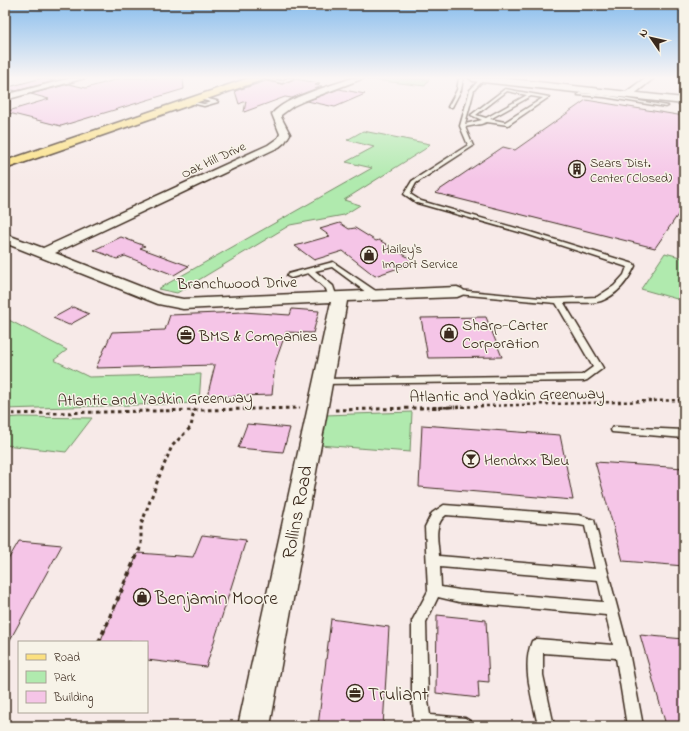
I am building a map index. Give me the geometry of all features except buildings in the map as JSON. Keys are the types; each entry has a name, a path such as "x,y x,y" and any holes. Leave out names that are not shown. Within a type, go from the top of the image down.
{"main road":[{"path":"5,157 140,112"},
{"path":"5,165 159,112"}],"street":[{"name":"Oak Hill Drive","path":"44,253 266,150 282,140 285,136 285,131 277,122 276,114 278,112"},
{"name":"Branchwood Drive","path":"5,238 158,299 183,304 457,292"},
{"name":"Rollins Road","path":"254,726 323,382 336,298"}],"lane":[{"path":"457,292 559,301 599,298 617,288 627,275 631,266 528,233 419,202 407,194 414,182 471,145 462,126 466,112"},
{"path":"477,112 473,115 486,120 506,124 524,112"},
{"path":"462,126 481,123 500,112"},
{"path":"291,276 333,264 377,296"},
{"path":"310,271 330,288 336,298"},
{"path":"323,382 584,378 598,368 559,301"},
{"path":"616,430 684,434"},
{"path":"465,726 423,724 420,701 419,621 435,591 432,526 436,516 444,510 579,520 590,523 622,652 635,726"},
{"path":"433,561 603,575"},
{"path":"435,591 459,596 612,609"},
{"path":"546,726 536,673 535,655 537,646 622,652"}],"path":[{"name":"Atlantic and Yadkin Greenway","path":"330,410 684,400"},
{"name":"Atlantic and Yadkin Greenway","path":"5,414 305,408"},
{"path":"99,641 141,545 141,525 159,477 172,446 190,427 194,410"}],"green space":[{"path":"363,131 430,144 425,149 344,200 360,205 344,215 290,225 177,293 158,289 372,168 346,162 374,147 347,140"},
{"path":"665,253 684,258 684,301 641,289"},
{"path":"5,318 67,350 54,360 89,377 201,374 199,403 5,409"},
{"path":"412,412 410,452 319,445 325,415"},
{"path":"5,418 92,418 66,452 5,445"}],"place":[{"name":"Sears Dist. Center (Closed)","path":"577,169"},
{"name":"Hailey's Import Service","path":"369,255"},
{"name":"Sharp-Carter Corporation","path":"449,333"},
{"name":"BMS & Companies","path":"186,335"},
{"name":"Hendrxx Bleu","path":"471,459"},
{"name":"Benjamin Moore","path":"142,597"},
{"name":"Truliant","path":"355,693"}]}
